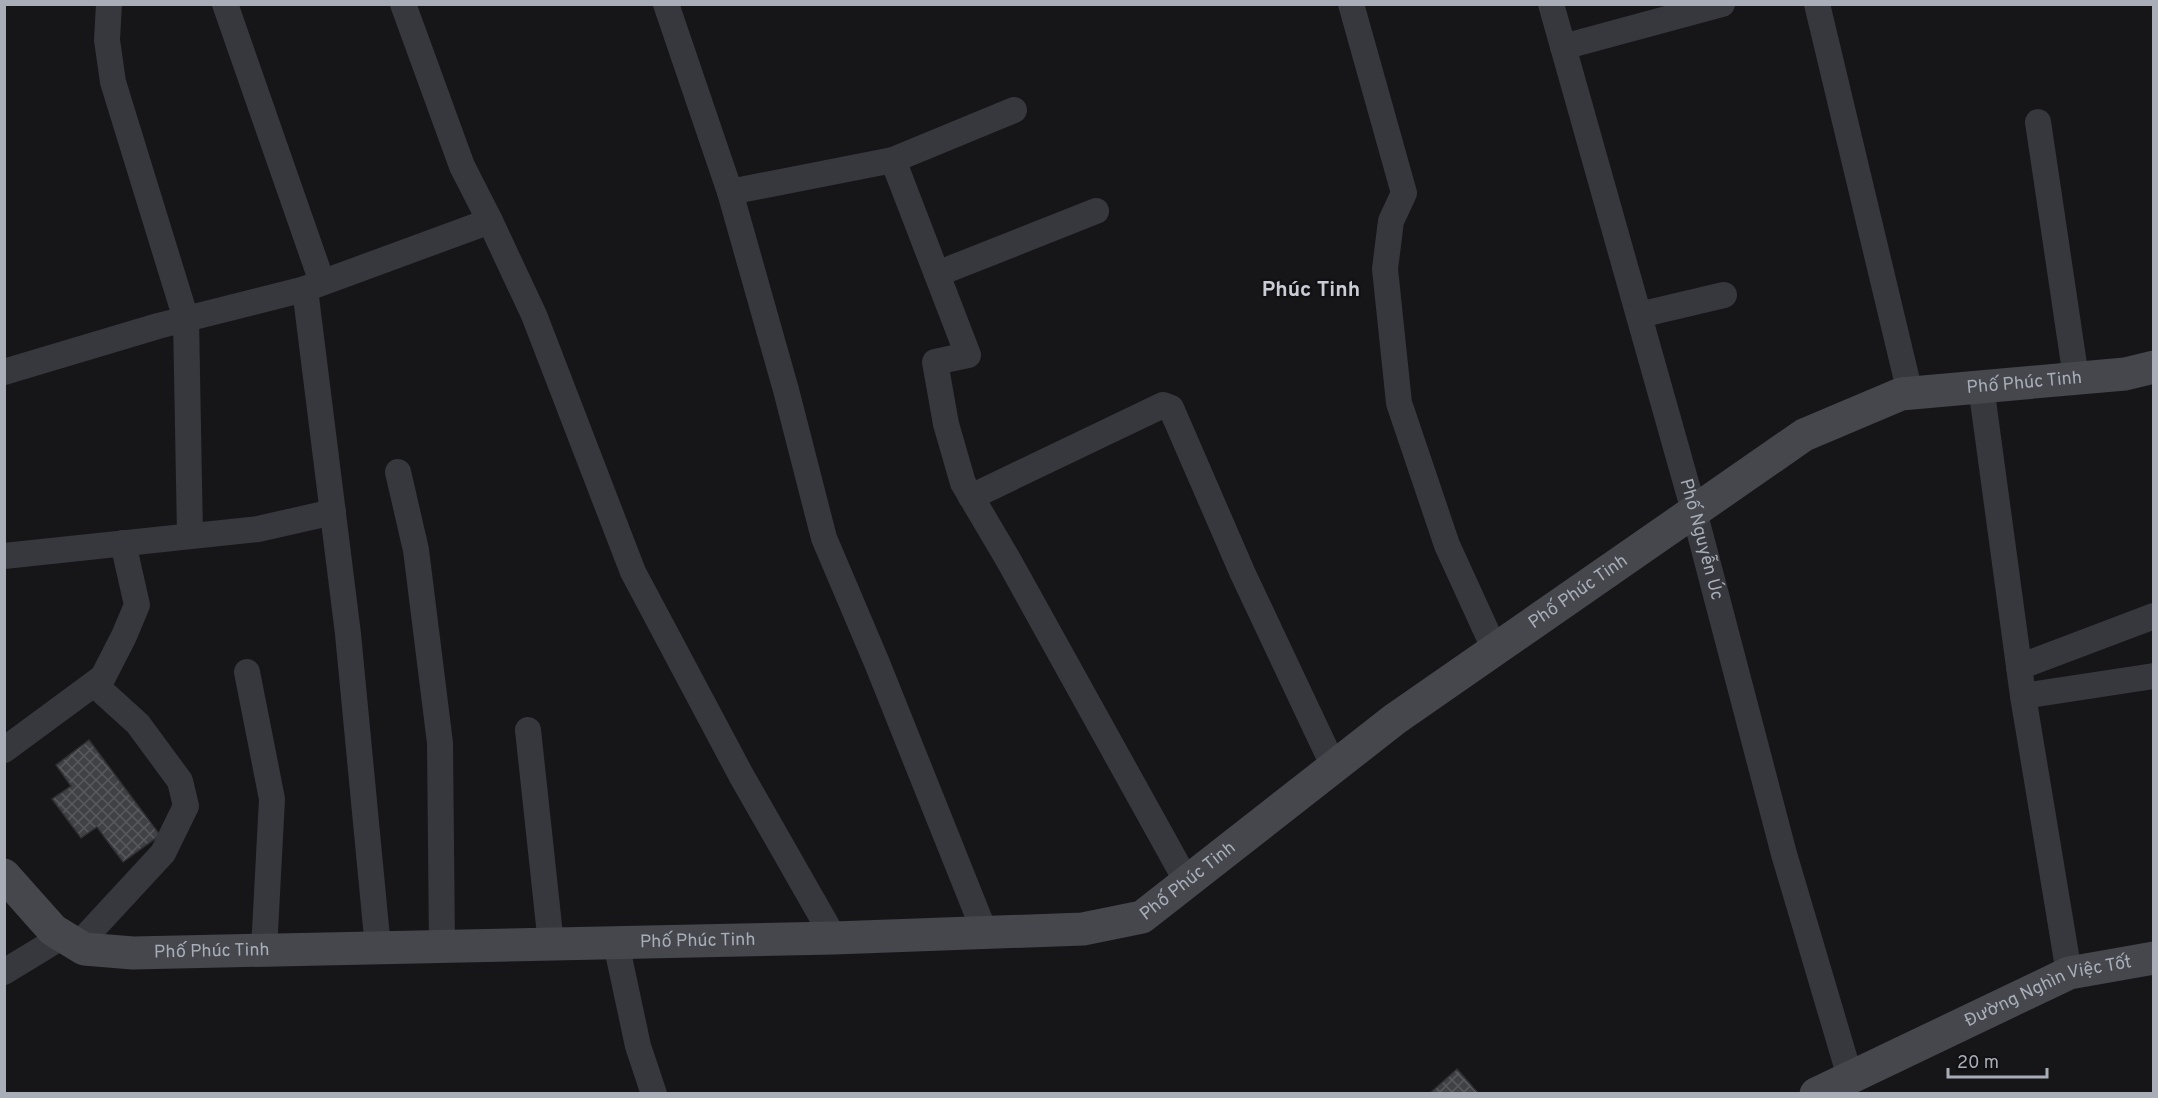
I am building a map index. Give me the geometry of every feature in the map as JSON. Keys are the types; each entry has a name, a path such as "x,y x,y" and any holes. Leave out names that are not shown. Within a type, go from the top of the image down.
{"street":[{"path":"109,4 107,40 113,82 186,319 190,535"},
{"path":"225,4 313,286 333,512 348,634 378,948"},
{"path":"403,4 462,166 534,315 633,573 741,775 834,938"},
{"path":"666,4 730,192 786,390 824,538 877,663 985,933"},
{"path":"1351,4 1404,193 1391,221 1385,269 1399,403 1447,545 1495,650"},
{"name":"Phố Nguyễn Úc","path":"1551,4 1694,511 1784,854 1850,1077"},
{"path":"1817,4 1910,393"},
{"path":"1563,48 1718,5"},
{"path":"730,192 893,160 1014,110"},
{"path":"2038,122 2076,378"},
{"path":"893,160 968,355 935,362 946,424 963,483 1009,561 1187,882"},
{"path":"937,274 1096,211"},
{"path":"4,372 186,319 313,286 490,220"},
{"path":"1639,315 1724,295"},
{"name":"Phố Phúc Tinh","path":"70,941 84,949 134,953 442,947 834,938 1083,929 1142,917 1395,719 1804,435 1901,394 2125,374 2154,368"},
{"path":"1981,387 2023,696 2069,973"},
{"path":"971,497 1163,405 1171,408 1243,574 1334,767"},
{"path":"398,472 416,550 440,743 442,947"},
{"path":"4,556 258,529 333,512"},
{"path":"4,750 103,676 137,605 123,543"},
{"path":"2019,667 2154,616"},
{"path":"247,672 272,799 264,950"},
{"path":"2023,696 2154,676"},
{"path":"4,972 70,941 163,853 186,806 180,781 138,724 94,684"},
{"path":"528,730 551,944"},
{"path":"4,875 53,930 70,941"},
{"path":"616,943 638,1046 654,1094"},
{"name":"Đường Nghìn Việc Tốt","path":"1816,1094 2069,973 2154,958"}],"building":[{"path":"89,740 160,835 123,862 97,827 81,838 52,799 71,786 56,765"},
{"path":"1457,1069 1479,1094 1429,1094"}],"district":[{"name":"Phúc Tinh","path":"1311,290"}]}
